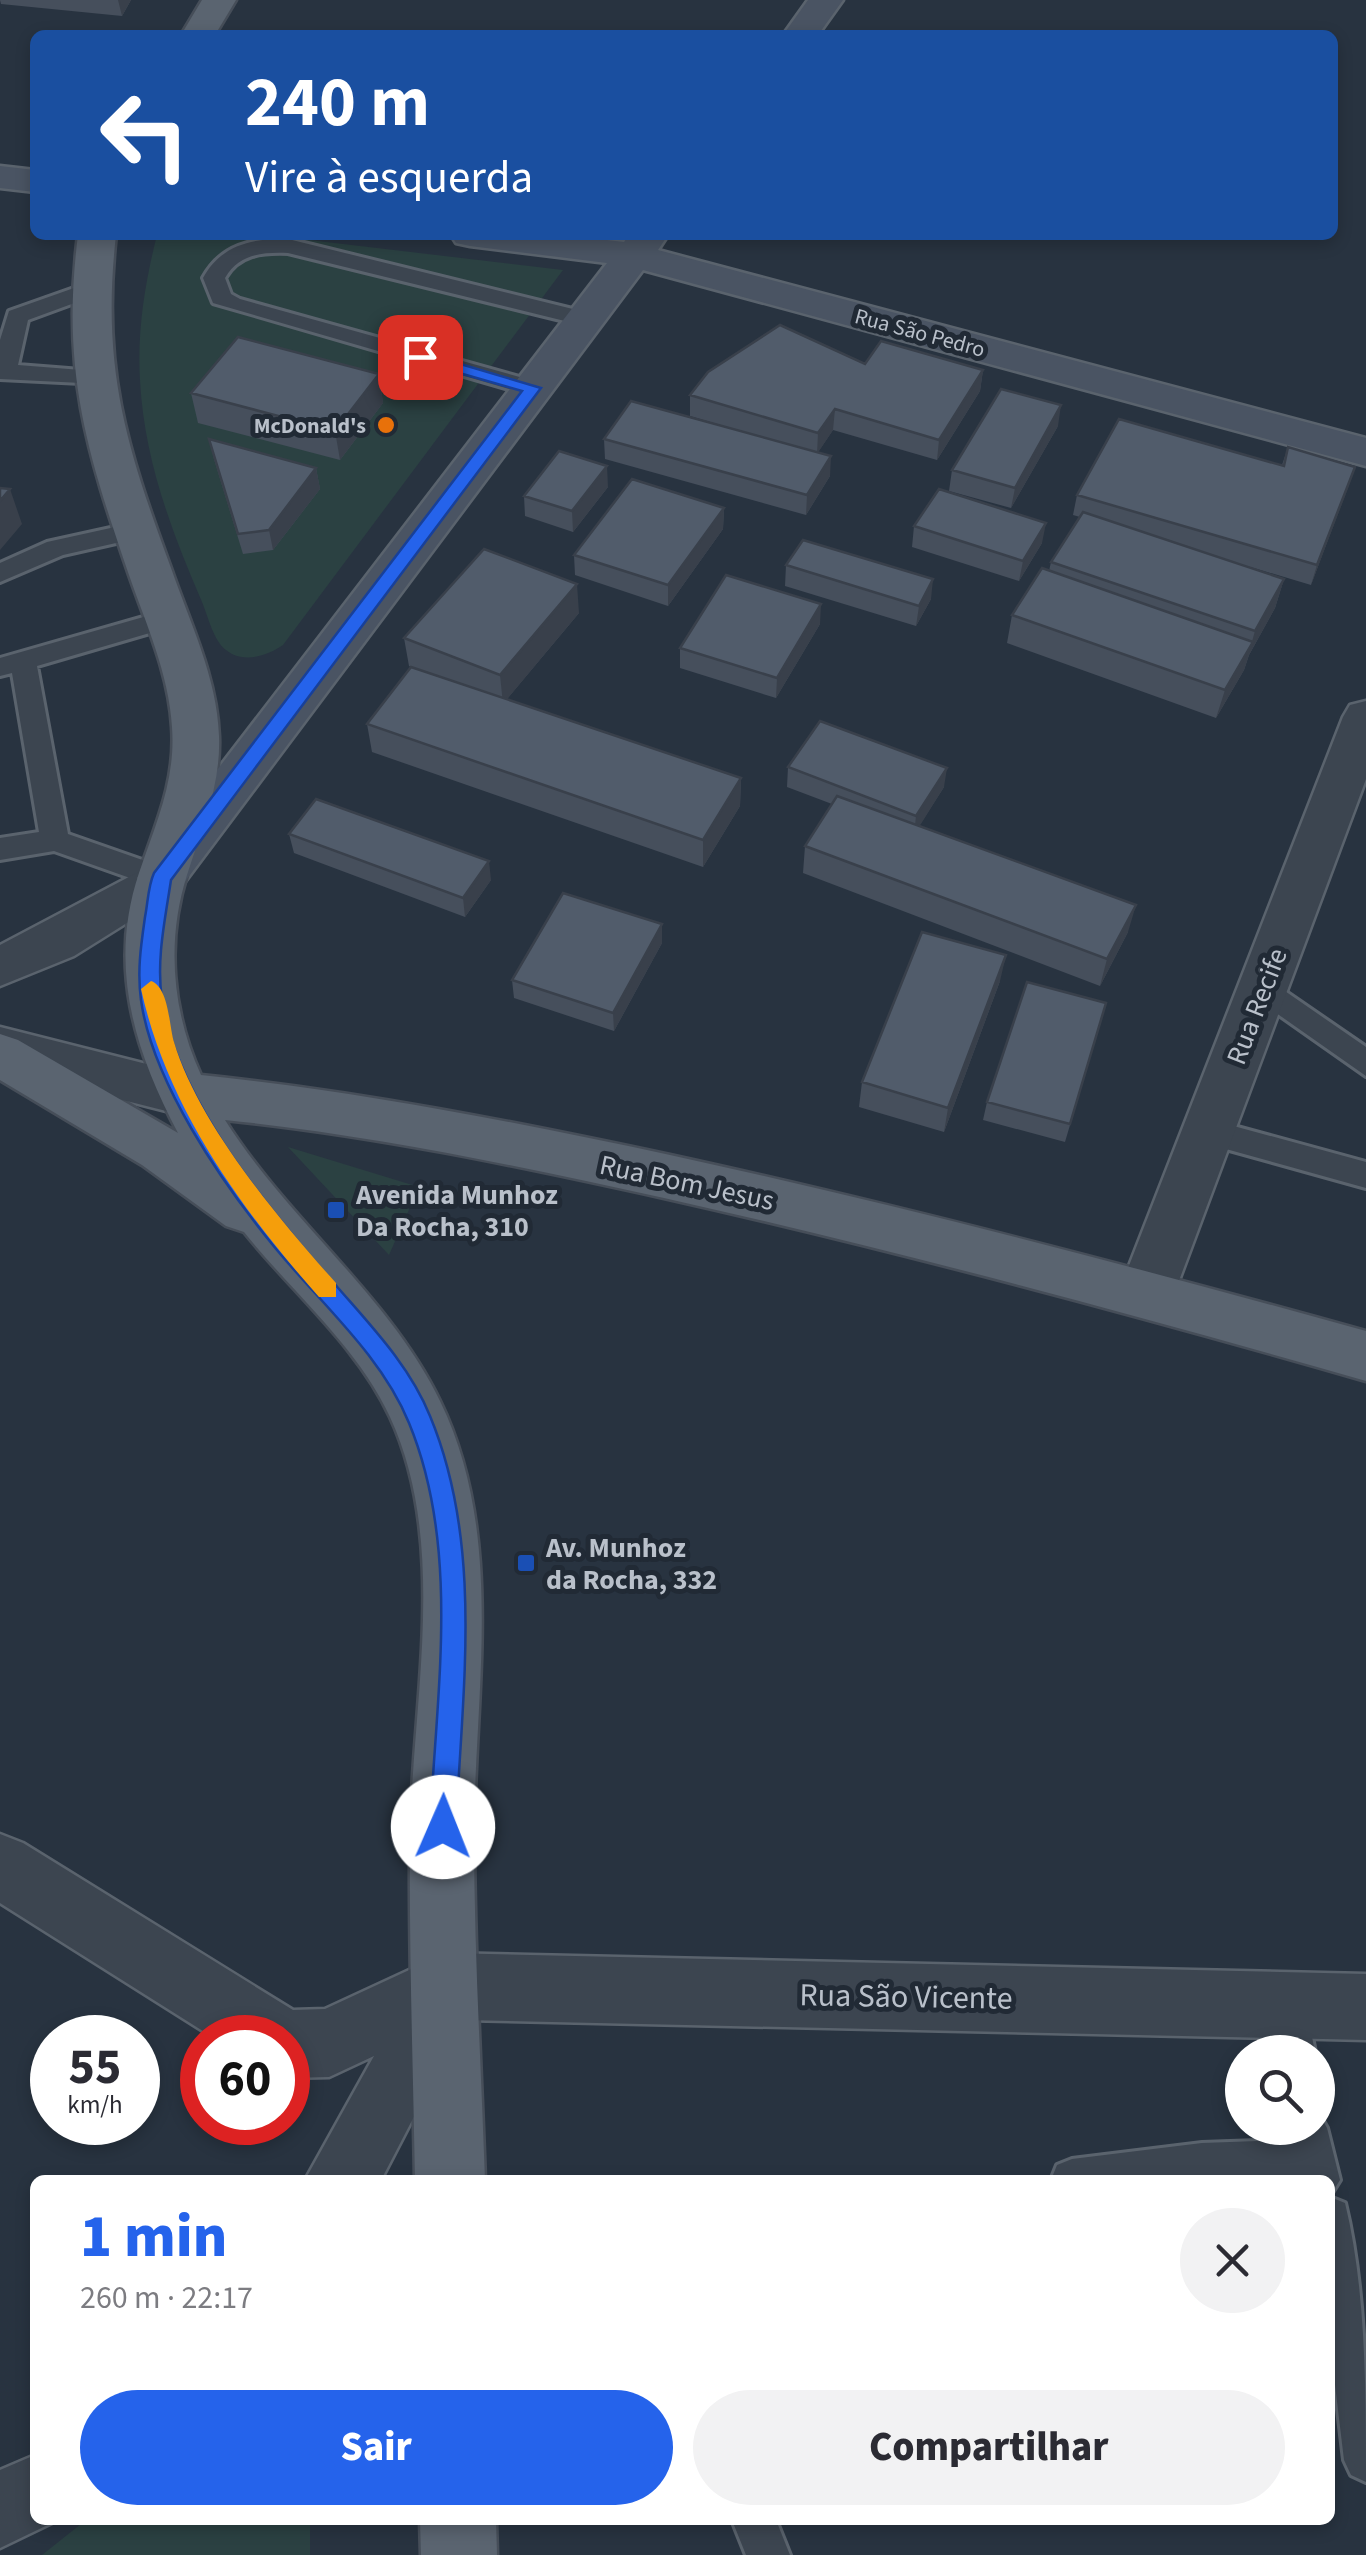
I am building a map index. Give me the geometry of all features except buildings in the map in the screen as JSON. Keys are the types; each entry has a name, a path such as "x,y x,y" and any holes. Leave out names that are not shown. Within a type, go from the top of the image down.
{"main road":[{"path":"201,30 219,0"},
{"path":"804,30 826,0"},
{"path":"0,177 30,180"},
{"path":"96,240 90,289 94,379 190,688 196,769 186,814 162,878 149,956 152,1001 164,1046 186,1094 230,1170 276,1232 387,1362 418,1416 442,1478 452,1547 443,1787 450,2175"},
{"name":"Rua São Pedro","path":"556,240 641,245 1366,452"},
{"path":"162,878 641,245"},
{"path":"0,1052 160,1150 276,1232"},
{"name":"Rua Bom Jesus","path":"186,1094 280,1103 428,1126 879,1225 1366,1356"},
{"path":"458,2525 459,2555"}],"street":[{"name":"Rua Recife","path":"1146,1294 1366,717"},
{"path":"0,967 56,942 162,878"},
{"name":"Rua Bom Jesus","path":"0,1052 186,1094"},
{"path":"0,1866 239,2015"},
{"path":"310,2043 329,2043 446,1986"},
{"path":"343,2175 373,2130 446,1986"},
{"name":"Rua São Vicente","path":"446,1986 1292,2029 1366,2007"},
{"path":"0,2511 30,2495"}],"lane":[{"path":"533,388 232,304 221,298 214,278 218,269 239,252 288,246 585,320"},
{"path":"90,289 17,316 2,371 94,379"},
{"path":"0,574 56,548 138,530"},
{"path":"56,840 12,664 168,619"},
{"path":"0,849 56,840 162,878"},
{"path":"1263,988 1366,1064"},
{"path":"1208,1132 1366,1175"},
{"path":"1110,2175 1202,2163 1313,2156"},
{"path":"1335,2236 1366,2460"},
{"path":"756,2525 768,2555"}],"green space":[{"path":"156,240 309,240 563,270 283,645 247,657 226,650 211,628 153,466 139,362"},
{"path":"288,1147 419,1187 389,1255"},
{"path":"80,2525 310,2525 310,2555 42,2555"}],"slow traffic":[{"path":"151,989 164,1046 200,1120 230,1170 276,1232 327,1290"}],"place":[{"name":"McDonald's","path":"386,425"},
{"name":"Avenida Munhoz Da Rocha, 310","path":"336,1210"},
{"name":"Av. Munhoz da Rocha, 332","path":"526,1563"}],"route":[{"path":"420,357 533,388 162,878 149,956 152,1001 164,1046 186,1094 230,1170 278,1236 387,1362 418,1416 442,1478 452,1547 443,1827"}]}
